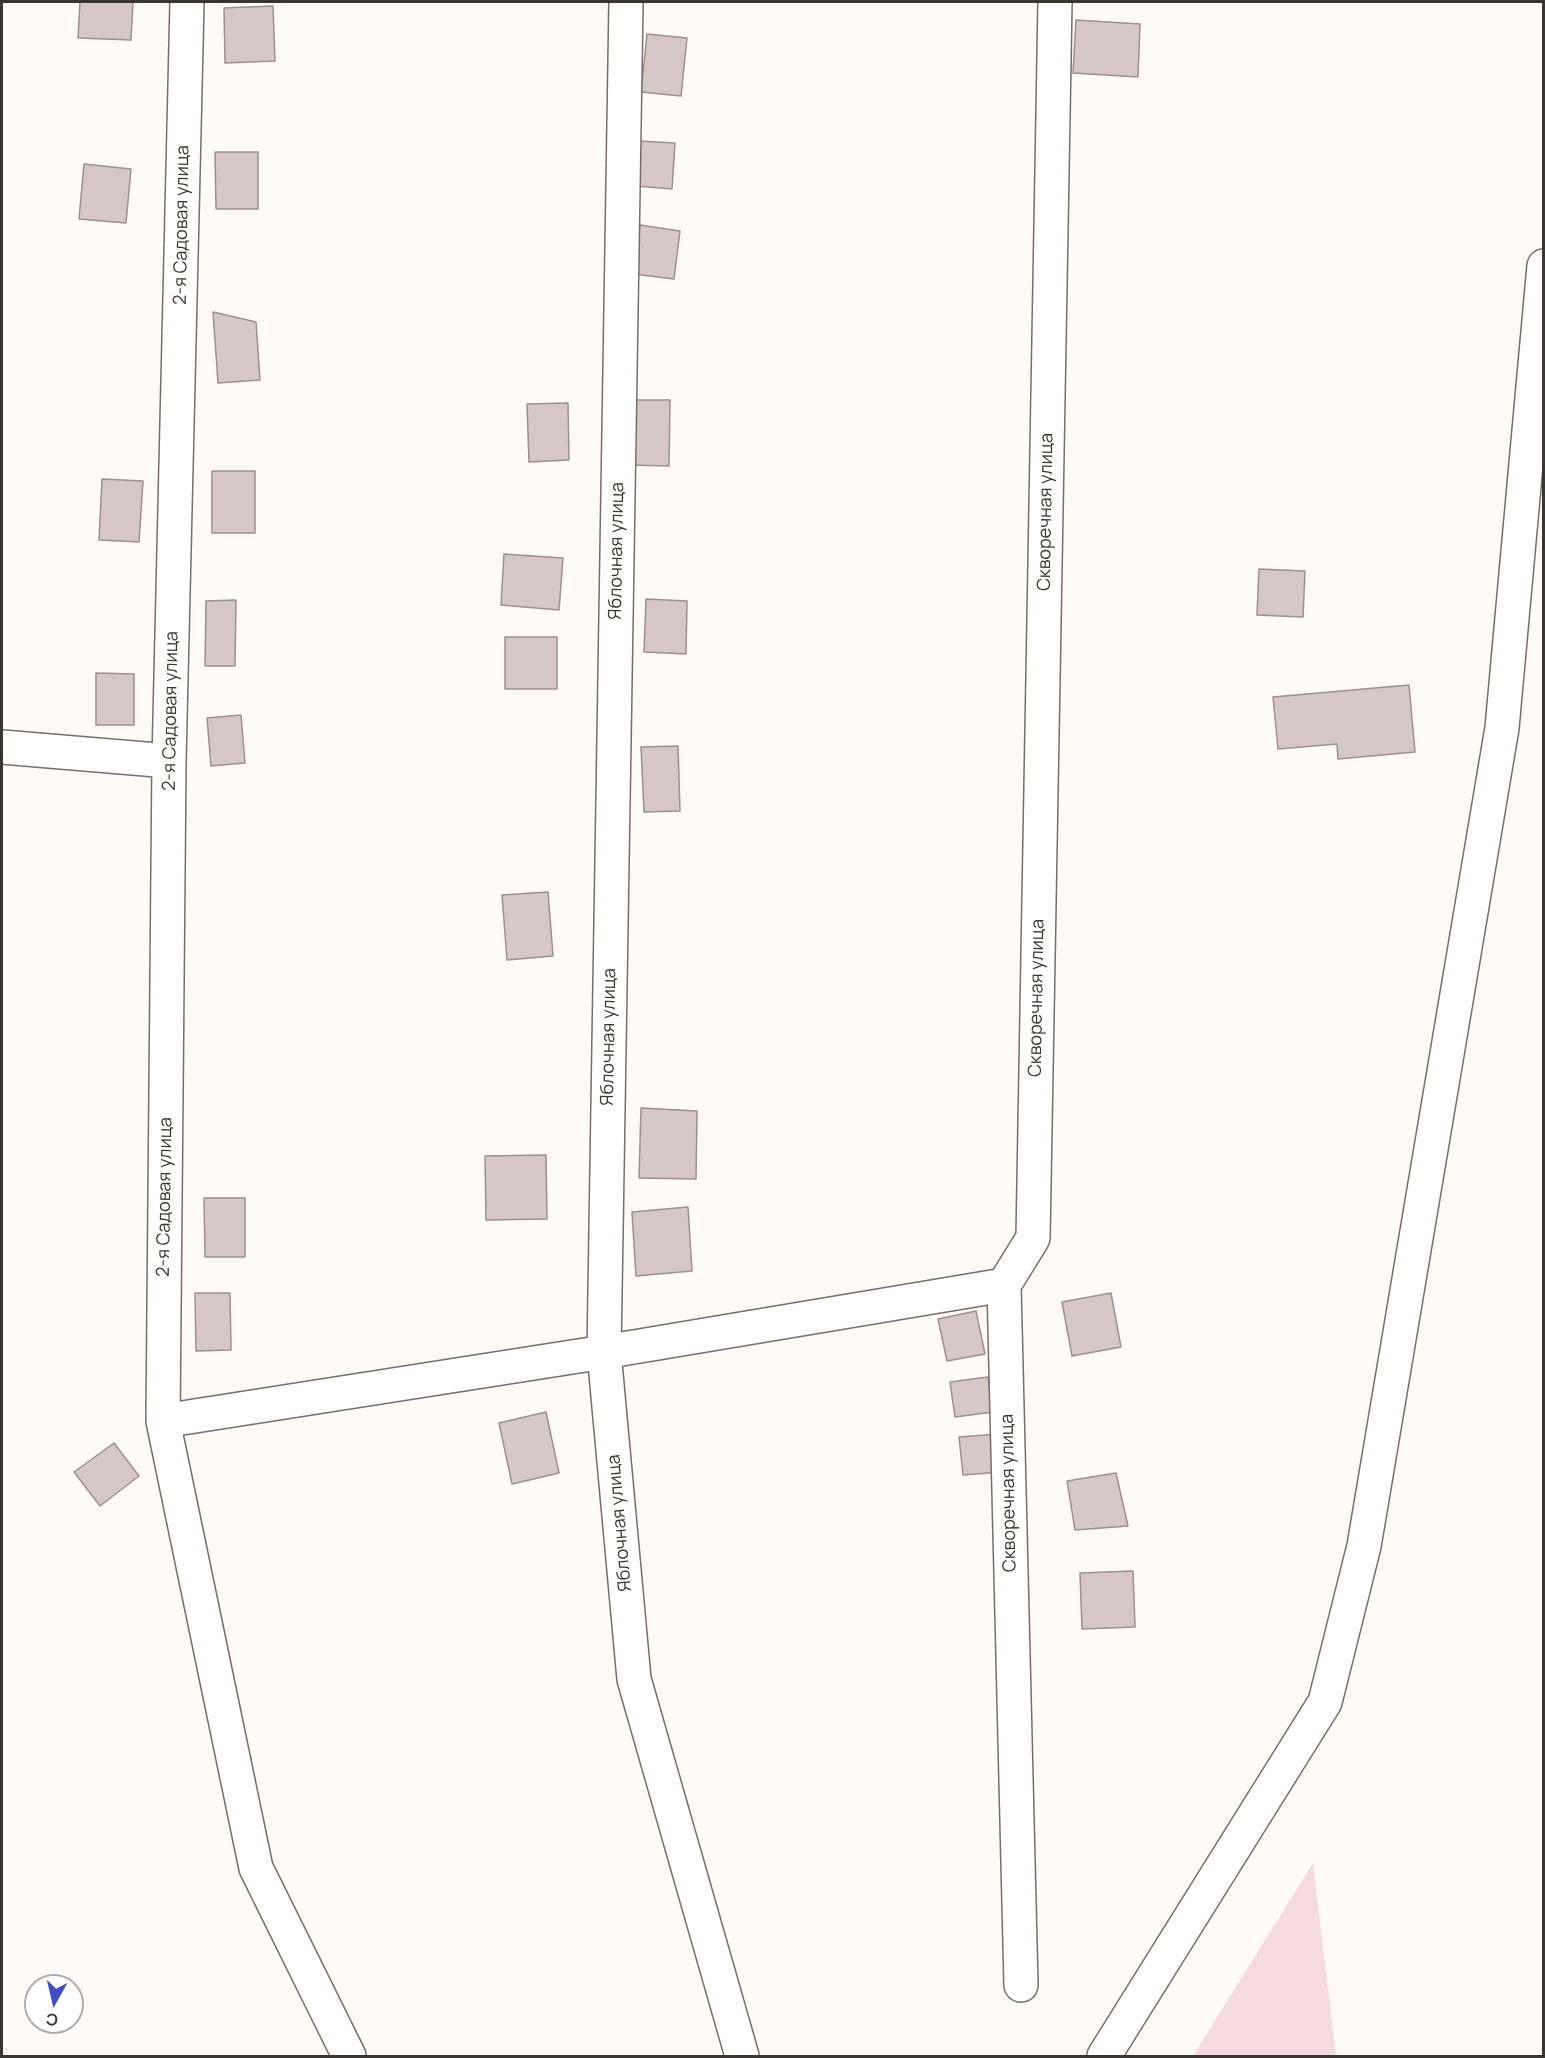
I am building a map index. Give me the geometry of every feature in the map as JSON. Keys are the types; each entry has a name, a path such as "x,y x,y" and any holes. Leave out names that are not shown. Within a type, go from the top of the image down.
{"street":[{"name":"2-я Садовая улица","path":"187,2 169,761 163,1421 256,1868 349,2056"},
{"name":"Яблочная улица","path":"626,2 604,1352 634,1679 742,2056"},
{"name":"Скворечная улица","path":"1021,1985 1004,1285 1033,1238 1055,2"},
{"path":"1104,2056 1325,1702 1361,1557 1502,728 1544,266"},
{"path":"2,747 169,761"},
{"path":"163,1421 604,1352 1004,1285"}],"shaded area":[{"path":"1313,1863 1336,2056 1193,2056"}],"building":[{"path":"80,2 133,2 131,40 78,38"},
{"path":"273,6 275,61 225,63 224,8"},
{"path":"1076,20 1140,24 1138,77 1073,73"},
{"path":"647,34 687,38 681,96 641,92"},
{"path":"639,141 675,143 672,189 636,186"},
{"path":"215,152 258,152 258,209 216,209"},
{"path":"84,164 131,169 126,223 79,219"},
{"path":"640,225 680,231 674,279 633,274"},
{"path":"213,312 256,322 260,380 218,383"},
{"path":"627,400 670,400 669,466 626,465"},
{"path":"568,403 569,460 529,462 527,404"},
{"path":"212,471 255,471 255,533 212,533"},
{"path":"102,479 143,481 139,542 99,540"},
{"path":"504,554 563,558 559,610 501,605"},
{"path":"1259,569 1305,571 1303,617 1257,615"},
{"path":"646,599 687,601 686,654 644,652"},
{"path":"236,600 235,666 205,666 206,601"},
{"path":"505,637 557,637 557,689 505,689"},
{"path":"96,673 134,674 134,725 96,725"},
{"path":"1409,685 1415,752 1338,759 1337,744 1278,749 1273,697"},
{"path":"241,715 245,763 211,766 207,718"},
{"path":"678,746 680,811 644,812 641,747"},
{"path":"548,892 553,956 507,960 502,895"},
{"path":"641,1108 697,1111 696,1179 639,1178"},
{"path":"546,1155 547,1219 486,1220 485,1156"},
{"path":"204,1198 245,1198 245,1257 205,1257"},
{"path":"688,1207 692,1271 636,1276 632,1212"},
{"path":"195,1293 230,1293 231,1350 196,1351"},
{"path":"1111,1293 1121,1347 1072,1356 1062,1302"},
{"path":"976,1311 985,1354 947,1361 938,1319"},
{"path":"988,1377 993,1412 955,1417 950,1382"},
{"path":"546,1412 559,1473 512,1484 499,1423"},
{"path":"998,1434 1002,1472 963,1475 959,1437"},
{"path":"114,1443 139,1476 100,1506 74,1472"},
{"path":"1116,1473 1128,1526 1075,1530 1067,1481"},
{"path":"1133,1571 1135,1627 1082,1629 1080,1573"}]}
